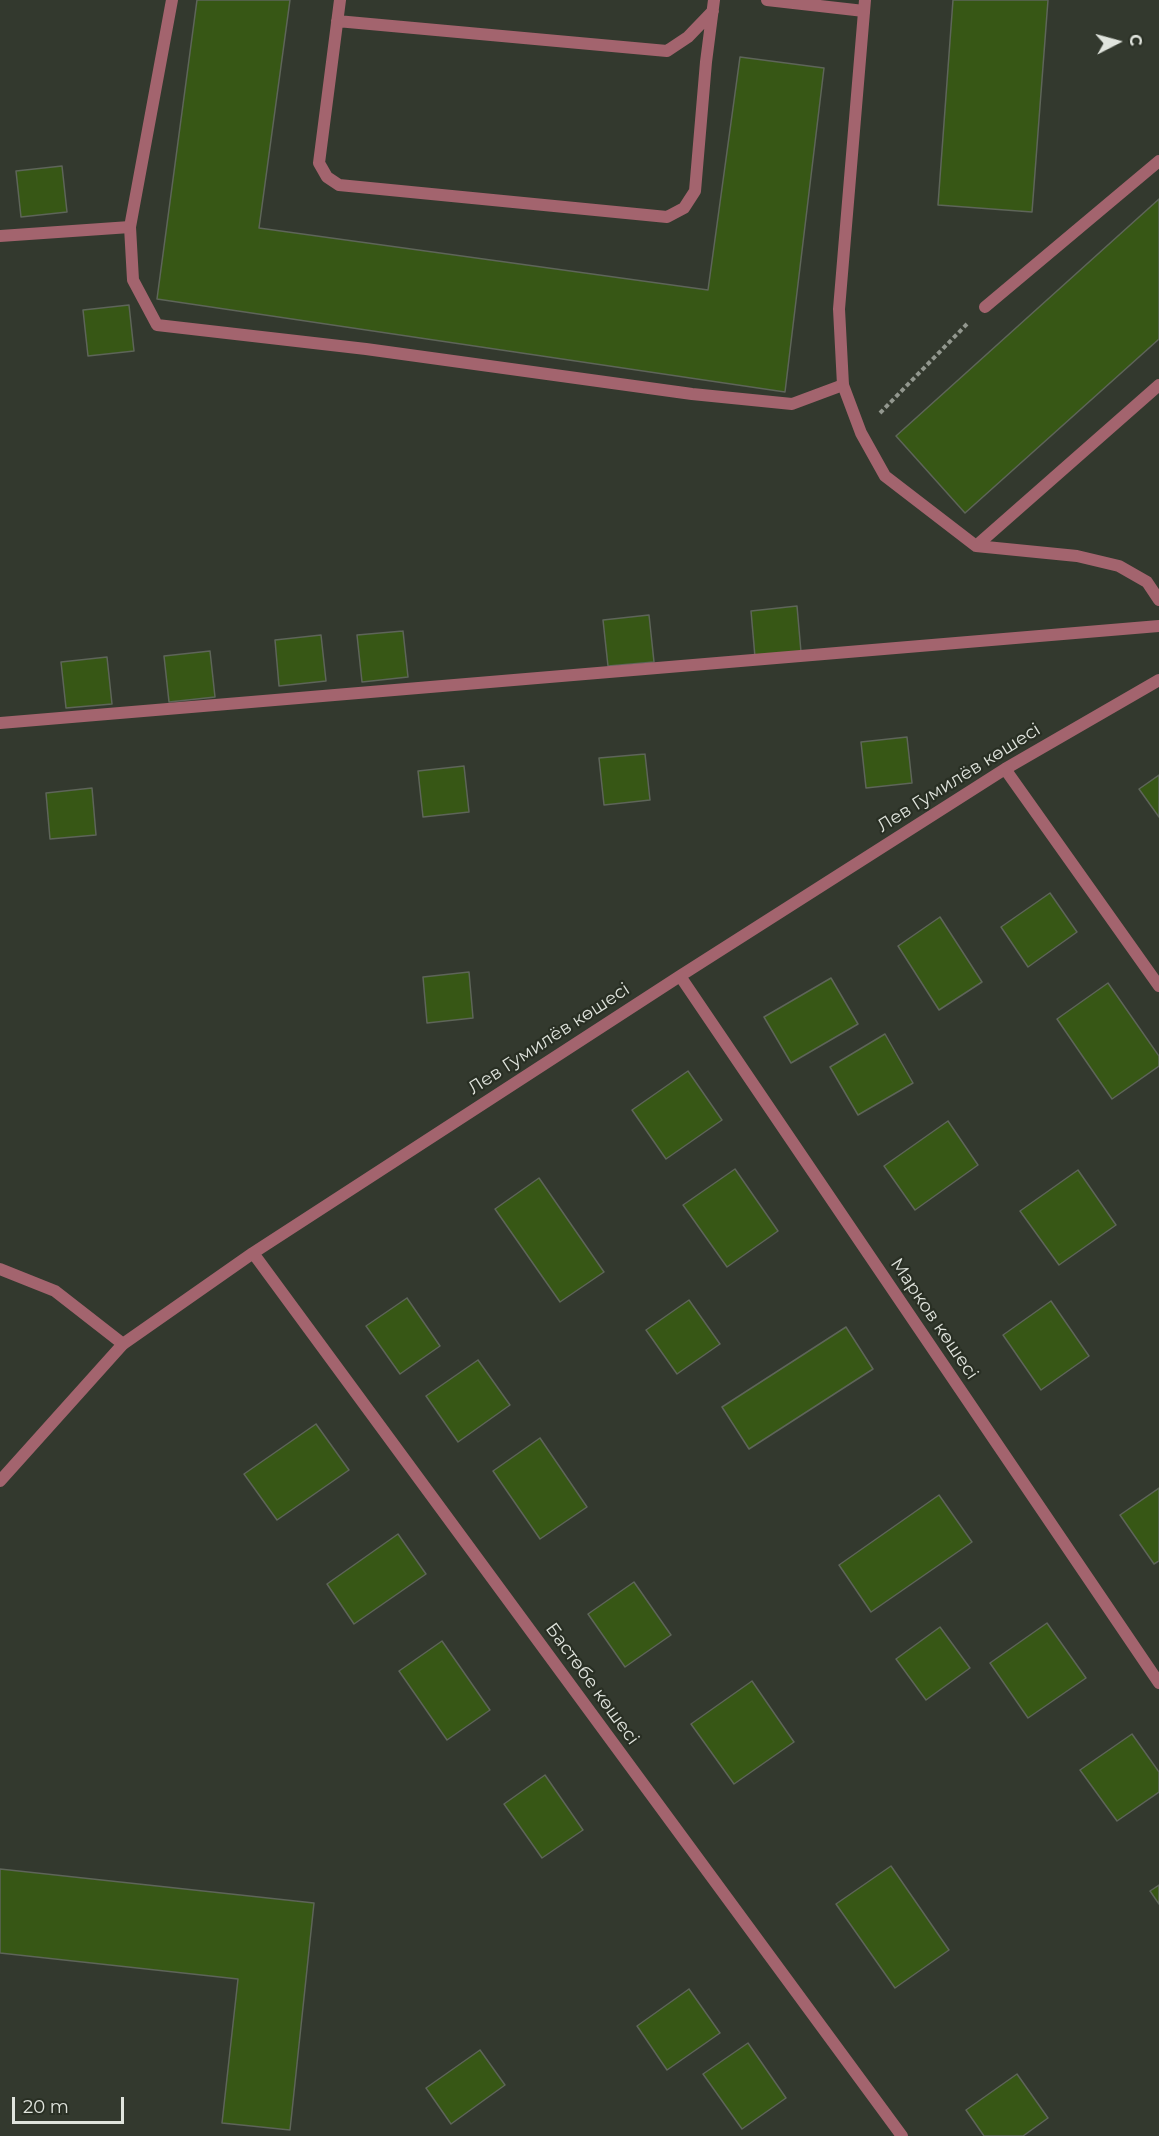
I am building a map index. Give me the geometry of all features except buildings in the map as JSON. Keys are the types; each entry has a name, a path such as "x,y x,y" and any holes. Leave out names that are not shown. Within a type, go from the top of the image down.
{"street":[{"path":"172,0 130,227 133,280 157,325 366,349 693,394 792,404 843,385"},
{"path":"340,0 319,163 327,177 339,184 667,217 684,207 695,190 706,62 714,5"},
{"path":"767,0 865,6 839,309 843,385 861,433 885,476 976,546 1077,555 1119,566 1147,582 1159,600"},
{"path":"337,21 667,51 688,37 714,5"},
{"path":"985,307 1159,161"},
{"path":"0,236 130,227"},
{"path":"976,546 1159,385"},
{"path":"0,723 1159,626"},
{"name":"Лев Гумилёв көшесі","path":"0,1481 123,1344 253,1253 680,976 1005,769 1159,680"},
{"path":"1005,769 1159,986"},
{"name":"Марков көшесі","path":"680,976 1159,1683"},
{"name":"Бастөбе көшесі","path":"253,1253 902,2136"},
{"path":"0,1269 55,1292 123,1344"}],"path":[{"path":"861,433 985,307"}]}
